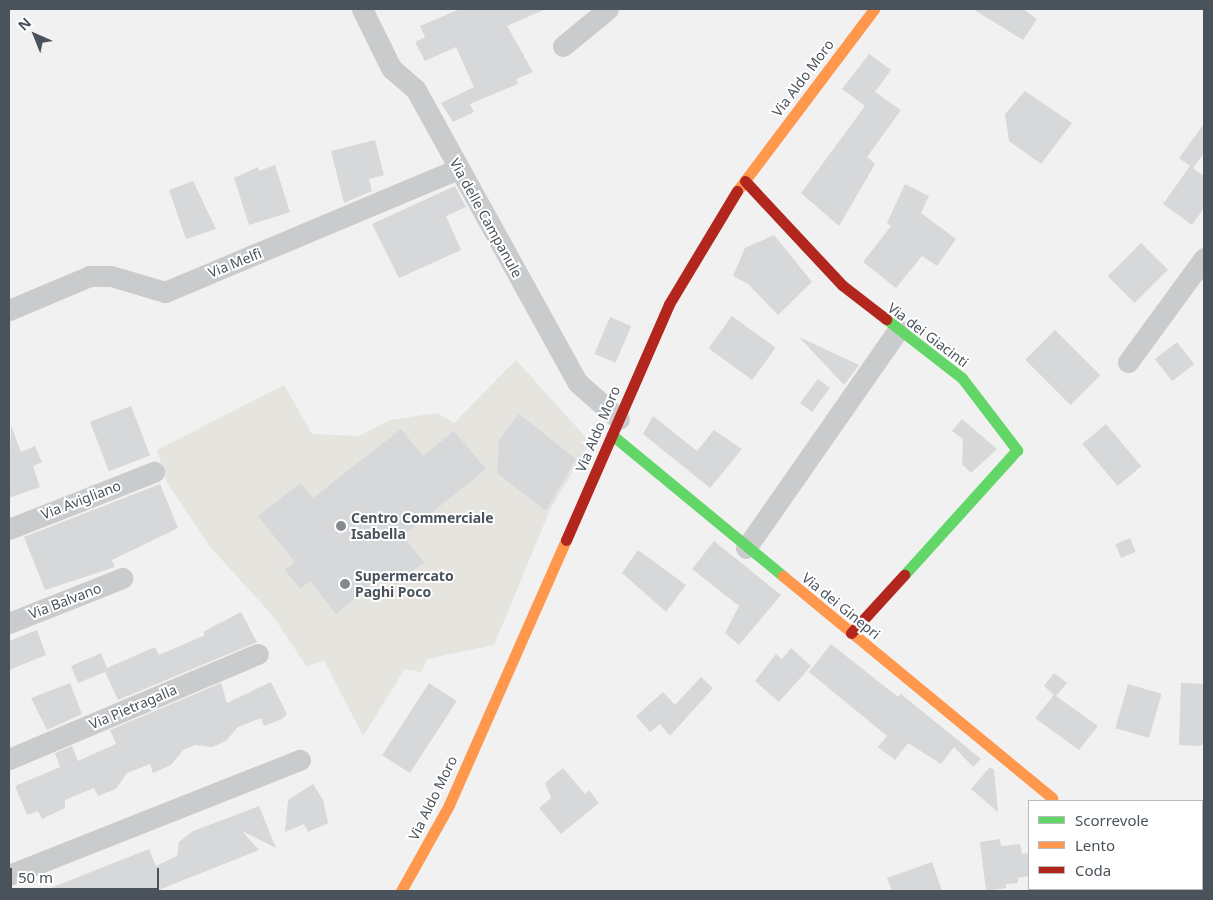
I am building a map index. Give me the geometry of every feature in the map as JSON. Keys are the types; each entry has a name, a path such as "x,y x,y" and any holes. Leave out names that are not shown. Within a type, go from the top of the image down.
{"street":[{"name":"Via delle Campanule","path":"362,9 392,68 416,90 577,382 615,427"},
{"path":"563,46 608,9"},
{"name":"Via Aldo Moro","path":"401,891 449,805 673,296 745,181 874,9"},
{"name":"Via Melfi","path":"9,310 90,276 112,276 165,292 458,169"},
{"name":"Via dei Giacinti","path":"745,181 842,285 962,378 1017,450 851,633"},
{"path":"1128,362 1204,258"},
{"path":"746,548 898,330"},
{"name":"Via dei Ginepri","path":"615,427 746,548 1052,798"},
{"name":"Via Avigliano","path":"9,529 154,472"},
{"name":"Via Balvano","path":"9,623 122,578"},
{"name":"Via Pietragalla","path":"9,759 258,654"},
{"path":"9,875 300,760"}],"shaded area":[{"path":"516,360 590,442 550,510 494,645 427,659 421,672 405,669 363,736 324,660 307,667 273,616 211,548 167,483 157,450 284,385 312,434 359,436 390,420 437,413 454,423"}],"building":[{"path":"460,9 546,9 507,26 533,72 516,79 518,84 470,104 474,112 453,122 441,103 474,87 456,47 425,61 415,42 425,37 420,26"},
{"path":"973,9 1023,9 1037,19 1023,40"},
{"path":"869,54 891,70 875,92 901,110 867,157 875,164 839,226 801,193 865,106 842,89"},
{"path":"1025,91 1072,123 1041,164 1009,141 1005,114"},
{"path":"1204,124 1204,153 1193,168 1204,176 1204,208 1192,225 1163,204 1190,166 1179,158"},
{"path":"375,140 384,175 369,179 372,191 344,203 331,151"},
{"path":"275,165 290,212 249,225 234,178 258,167 259,171"},
{"path":"193,181 216,229 186,239 169,190"},
{"path":"905,184 929,196 921,213 956,239 937,266 922,256 896,288 863,262 891,226 887,223"},
{"path":"455,186 466,207 446,216 461,250 399,278 372,224"},
{"path":"774,235 812,282 778,315 748,284 733,276 745,248"},
{"path":"1141,243 1168,270 1135,303 1108,276"},
{"path":"732,316 776,348 752,380 708,348"},
{"path":"610,317 631,326 616,363 594,354"},
{"path":"1055,330 1100,375 1071,405 1025,360"},
{"path":"799,337 859,365 844,385"},
{"path":"1177,342 1194,364 1172,381 1155,359"},
{"path":"818,379 830,388 812,412 800,403"},
{"path":"131,406 150,455 109,471 90,422"},
{"path":"519,414 576,459 546,511 497,473 499,440"},
{"path":"653,416 697,451 714,430 742,449 710,488 643,434"},
{"path":"962,419 997,449 971,473 962,464 963,439 952,431"},
{"path":"1106,424 1141,466 1118,486 1082,444"},
{"path":"11,425 21,452 35,446 42,462 33,466 40,487 9,498"},
{"name":"Centro Commerciale Isabella","path":"401,429 423,456 454,431 486,469 403,536 424,562 395,585 386,573 336,614 310,581 300,589 285,570 295,562 258,516 300,483 313,498"},
{"path":"160,484 178,528 112,560 115,567 45,590 24,537"},
{"path":"1130,538 1136,552 1121,558 1115,544"},
{"path":"714,541 781,595 739,645 725,633 739,606 692,569"},
{"path":"638,550 686,585 666,612 622,573"},
{"path":"241,612 257,642 118,700 105,672 78,683 71,666 101,653 107,668 155,647 159,655 205,635 203,632"},
{"path":"37,630 46,655 9,670 9,641"},
{"path":"831,644 898,697 901,694 981,759 973,767 954,747 941,764 908,743 895,760 878,747 887,736 809,672"},
{"path":"791,648 811,666 779,702 755,681 776,654 782,659"},
{"path":"1054,673 1067,683 1056,696 1098,726 1079,750 1035,718 1054,695 1044,686"},
{"path":"701,677 713,688 670,736 660,724 650,732 636,716 663,692 675,705"},
{"path":"271,682 287,714 282,719 264,726 261,718 238,727 226,741 212,747 195,745 183,750 171,765 153,773 150,764 127,773 116,789 98,796 94,788 65,800 65,808 42,819 38,811 27,815 15,786 60,767 55,753 72,746 78,761 116,744 110,730 221,683 227,703"},
{"path":"70,683 82,714 47,730 31,698"},
{"path":"429,683 457,701 410,773 382,755"},
{"path":"1181,683 1204,684 1204,743 1200,746 1179,745"},
{"path":"1128,684 1162,694 1149,738 1115,728"},
{"path":"990,767 994,770 998,812 971,789"},
{"path":"563,768 585,794 589,790 599,803 561,834 539,808 551,798 545,783"},
{"path":"313,784 323,800 328,823 308,832 304,824 285,832 288,800"},
{"path":"259,806 276,848 242,831 259,850 156,891 43,891 149,849 156,866 177,856 179,842 193,831"},
{"path":"1000,839 1001,846 1020,844 1022,854 1028,853 1028,876 1018,878 1018,883 1006,884 1006,888 986,891 980,842"},
{"path":"932,862 942,891 892,891 887,878"}],"traffic: fast":[{"path":"886,319 962,378 1017,450 904,575"},
{"path":"612,435 783,576"}],"traffic: slow":[{"path":"737,191 874,9"},
{"path":"401,891 449,805 566,540"},
{"path":"783,576 1052,798"}],"traffic: jam":[{"path":"745,181 842,285 886,319"},
{"path":"566,540 669,304 737,191"},
{"path":"851,633 904,575"}],"place":[{"name":"Centro Commerciale Isabella","path":"341,526"},
{"name":"Supermercato Paghi Poco","path":"345,584"}]}
